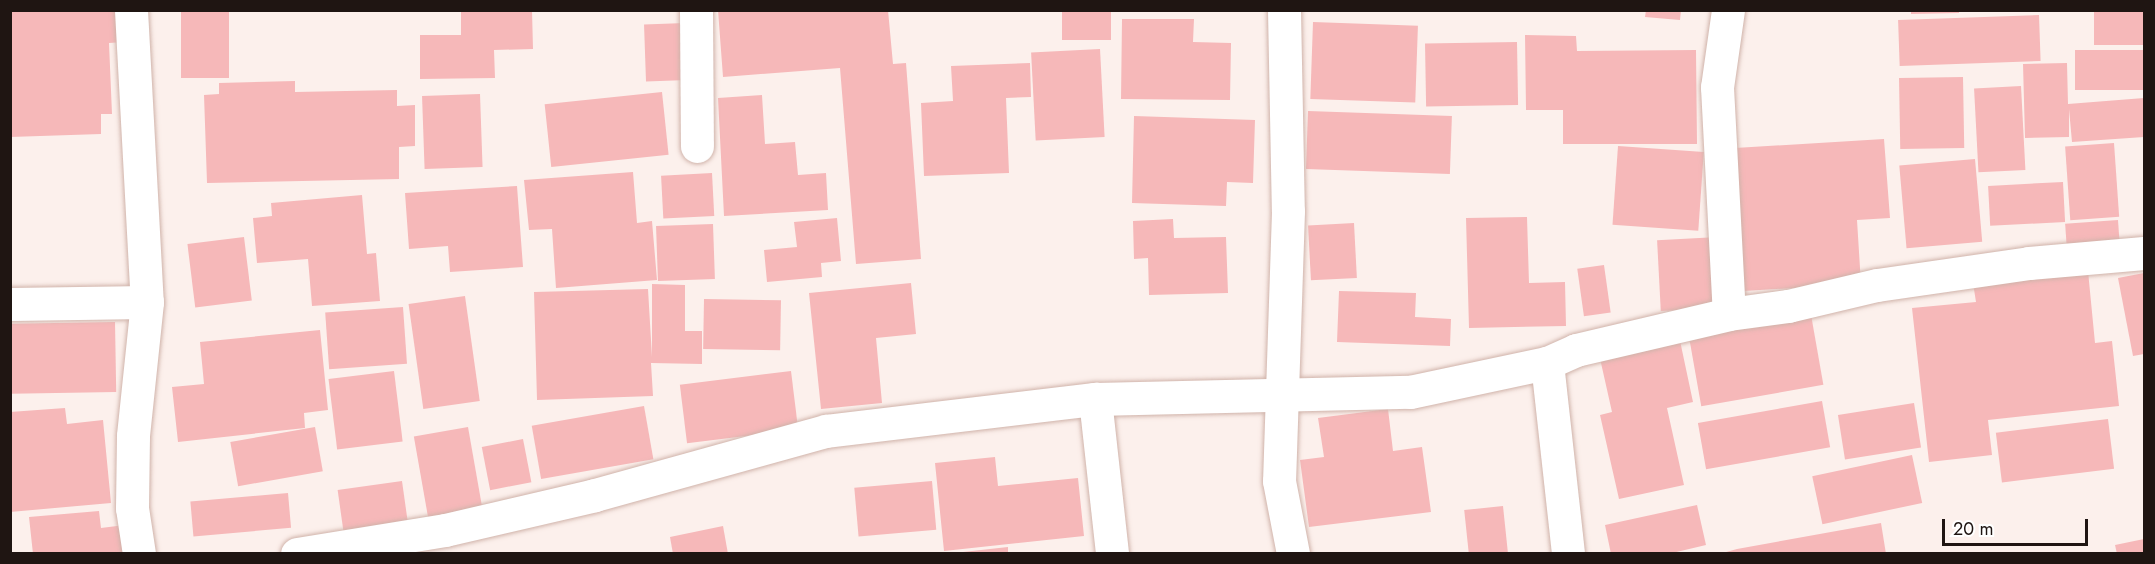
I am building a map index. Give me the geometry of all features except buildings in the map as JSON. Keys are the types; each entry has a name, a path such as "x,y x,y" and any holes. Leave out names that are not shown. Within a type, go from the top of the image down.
{"street":[{"path":"131,10 147,302 132,436 132,508 139,554"},
{"path":"696,10 697,146"},
{"path":"1284,10 1288,211 1279,481 1293,554"},
{"path":"1728,10 1717,87 1729,314"},
{"path":"297,554 445,530 595,495 826,431 1095,399 1410,392 1547,363 1576,350 1729,314 1788,306 1877,285 2029,263 2145,254"},
{"path":"10,304 147,302"},
{"path":"1547,363 1568,554"},
{"path":"1095,399 1112,554"}]}
